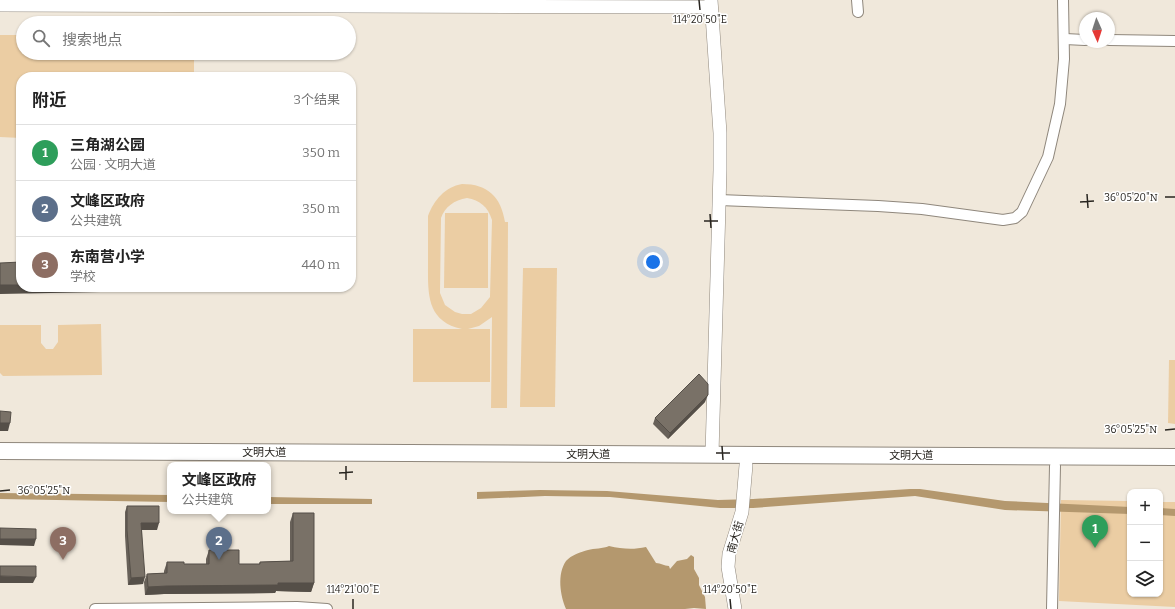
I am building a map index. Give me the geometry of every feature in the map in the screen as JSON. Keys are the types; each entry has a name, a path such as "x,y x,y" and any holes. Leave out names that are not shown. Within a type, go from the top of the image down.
{"main road":[{"name":"文明大道","path":"0,451 1175,457"},
{"name":"文明大道","path":"0,462 167,463"},
{"name":"文明大道","path":"271,463 1175,467"}],"street":[{"path":"858,0 858,12"},
{"path":"719,200 878,206 922,209 1003,220 1015,218 1022,212 1048,158 1060,104 1065,39 1063,0"},
{"path":"0,5 512,3 711,4 720,133 712,454"},
{"path":"1065,39 1079,40"},
{"path":"1115,40 1175,41"},
{"name":"南大街","path":"735,609 728,567 729,554 742,512 746,465"},
{"path":"1052,609 1055,466"},
{"path":"95,609 298,607 327,609"}],"shaded area":[{"path":"0,35 16,35 16,60 194,60 194,72 16,72 16,138 0,137"},
{"path":"462,184 479,186 486,189 496,199 503,213 505,222 508,222 507,408 491,408 492,317 479,326 468,329 490,329 490,382 413,382 413,329 462,329 450,325 435,313 429,295 428,285 428,216 433,205 441,195 450,188","holes":["467,198 480,202 486,208 492,220 490,297 481,308 471,314 462,314 455,312 445,305 440,293 441,218 445,211 454,202"]},
{"path":"445,213 488,213 488,288 444,288"},
{"path":"523,268 557,268 555,407 520,407"},
{"path":"101,324 102,375 3,376 0,373 0,325 41,325 41,343 46,349 53,349 58,342 58,325"},
{"path":"1169,360 1175,360 1175,424 1168,423"},
{"path":"920,489 1005,501 1127,507 1127,514 1005,510 915,496 753,508 720,508 610,497 545,496 477,499 477,492 540,490 607,491 718,500"},
{"path":"0,493 167,495 167,502 0,499"},
{"path":"271,497 372,499 372,504 271,504"},
{"path":"1061,500 1127,501 1127,597 1163,597 1163,502 1175,502 1175,607 1059,601"},
{"path":"1163,508 1175,509 1175,516 1163,515"},
{"path":"609,546 628,549 646,547 656,563 669,566 670,569 677,561 687,559 691,555 694,557 694,569 699,578 699,585 705,597 706,609 566,609 562,597 560,578 566,561 573,555 590,549"}],"building":[{"path":"16,262 16,285 0,285 0,263"},
{"path":"699,374 708,384 708,395 670,433 655,418"},
{"path":"0,411 11,412 10,423 0,423"},
{"path":"127,506 159,506 159,523 141,523 145,577 131,578 127,530"},
{"path":"293,513 314,513 314,583 148,587 147,574 167,573 167,562 209,564 209,550 239,550 239,564 293,561"},
{"path":"0,528 36,529 36,539 0,539"},
{"path":"0,566 36,566 36,577 0,576"}],"place":[{"name":"三角湖公园","path":"1095,548"},
{"name":"东南营小学","path":"63,560"},
{"name":"文峰区政府","path":"219,560"}]}
